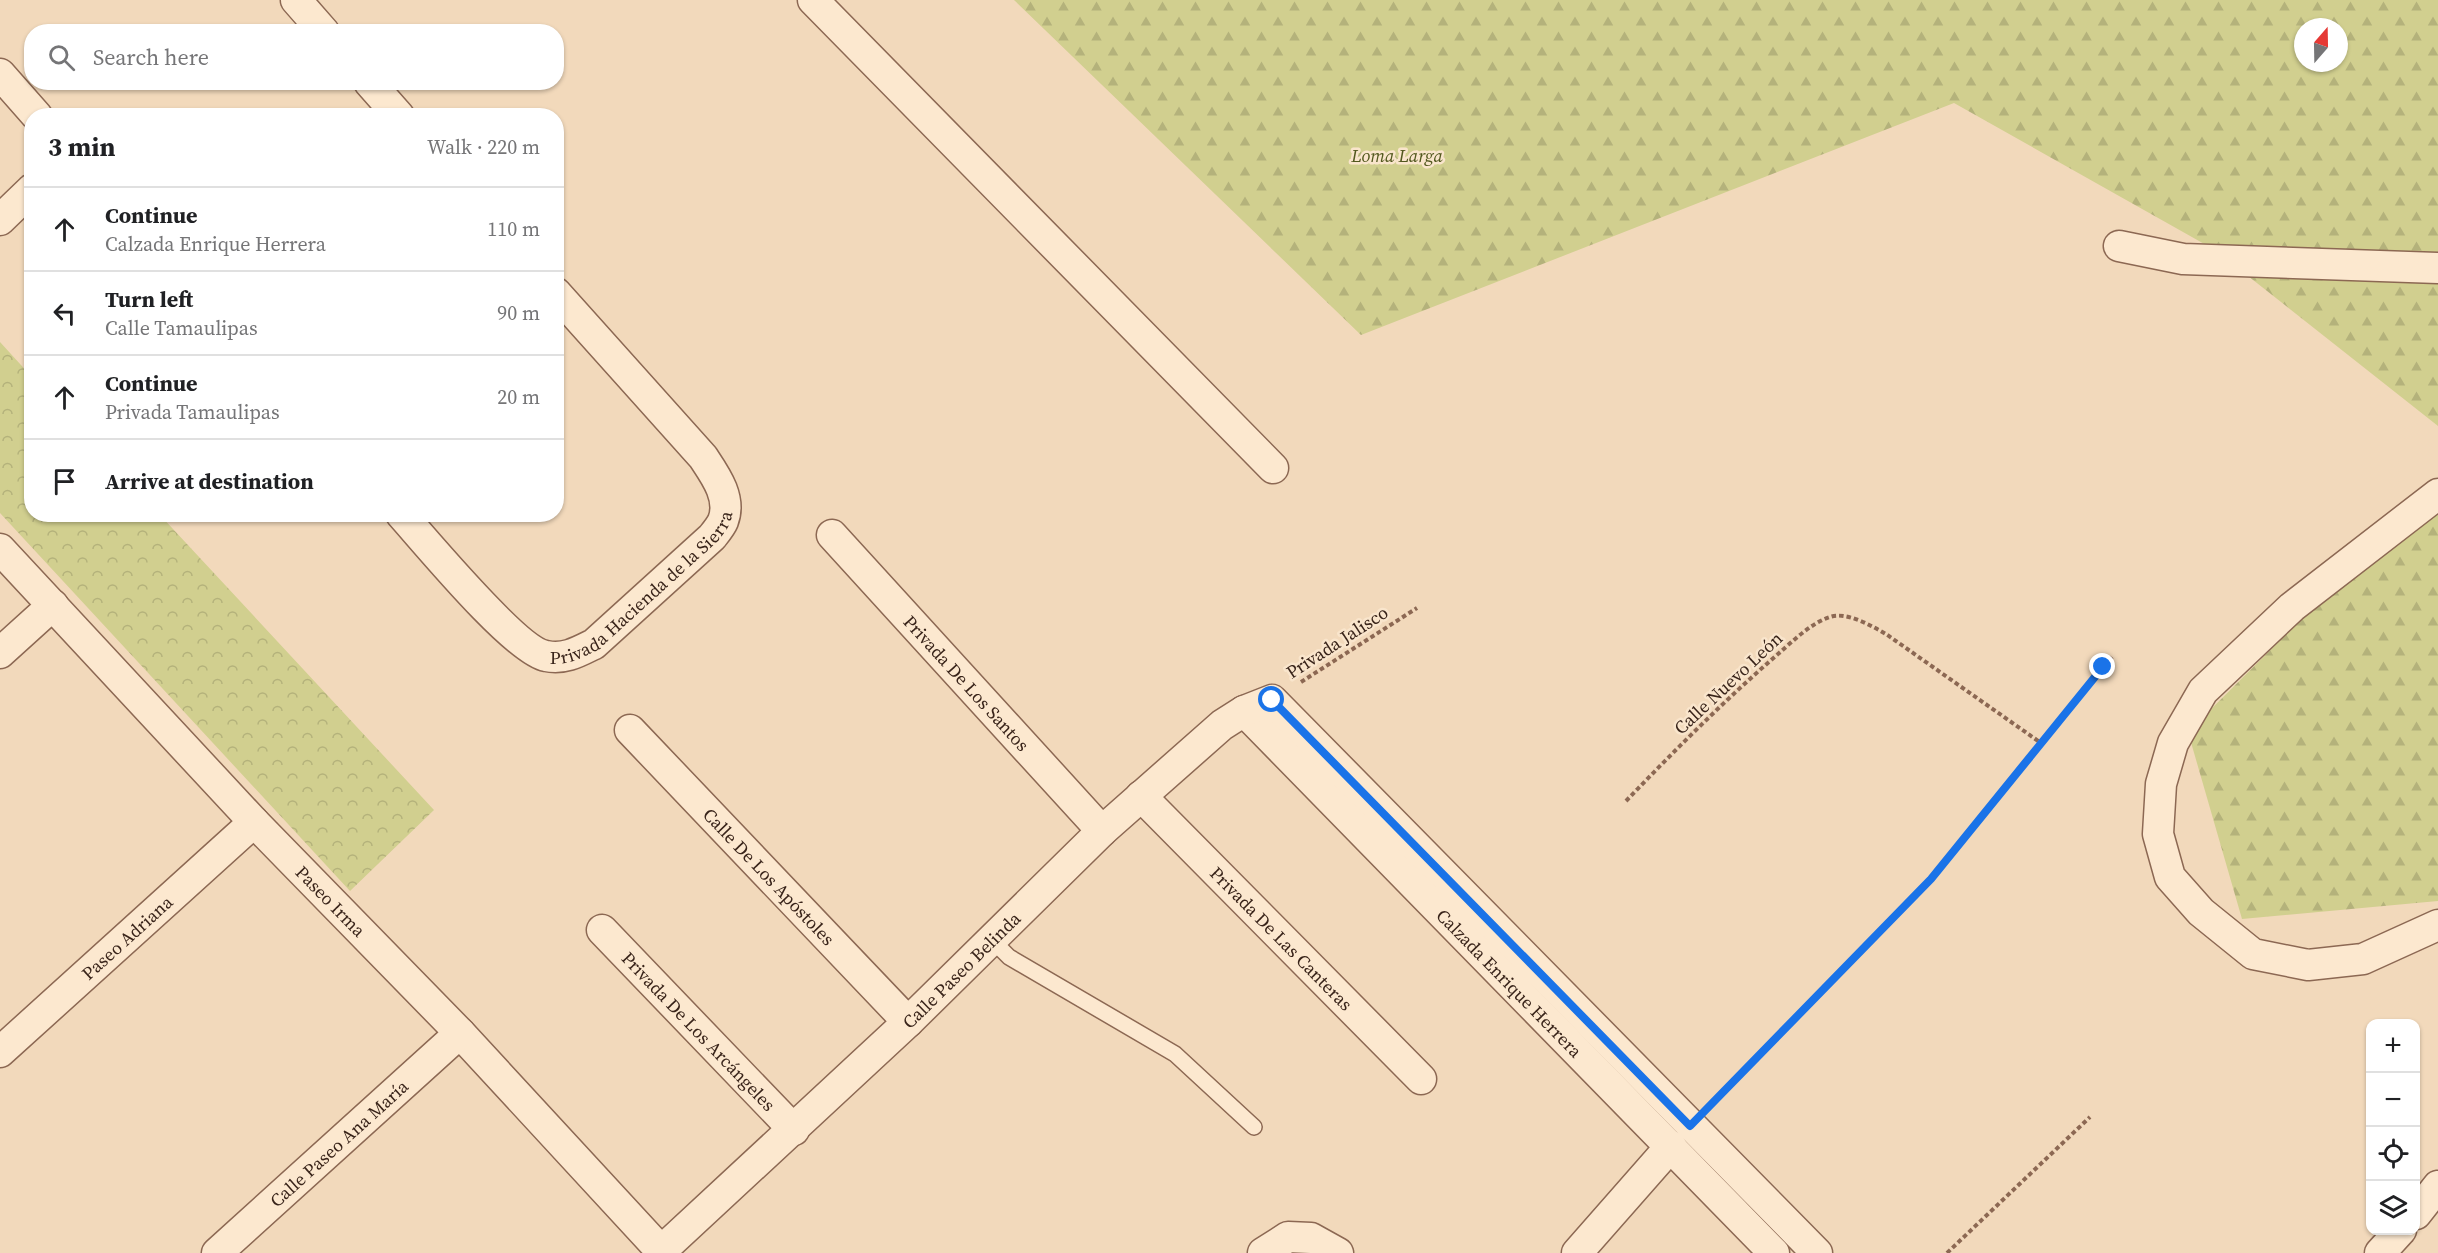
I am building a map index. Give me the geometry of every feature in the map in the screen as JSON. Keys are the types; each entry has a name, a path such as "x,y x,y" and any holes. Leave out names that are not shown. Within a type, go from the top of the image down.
{"street":[{"path":"296,0 317,24"},
{"path":"813,0 1273,468"},
{"path":"0,74 30,108"},
{"path":"376,90 392,108"},
{"path":"0,220 24,197"},
{"path":"2119,246 2183,259 2438,268"},
{"name":"Privada Hacienda de la Sierra","path":"408,522 501,624 523,644 543,656 560,658 594,644 718,529 723,521 726,508 723,492 707,464 564,302"},
{"path":"2438,494 2292,607 2203,691 2174,743 2161,784 2158,834 2170,877 2201,912 2253,954 2308,965 2363,959 2438,925"},
{"name":"Privada De Los Santos","path":"832,535 1102,831"},
{"name":"Paseo Irma","path":"0,549 254,822 460,1034 661,1252"},
{"path":"0,653 53,605"},
{"name":"Calle Paseo Belinda","path":"661,1252 908,1022 1102,831 1222,725 1244,711 1272,700"},
{"name":"Calzada Enrique Herrera","path":"1272,700 1680,1136 1773,1253"},
{"name":"Calzada Enrique Herrera","path":"1244,711 1680,1136 1817,1253"},
{"name":"Calle De Los Apóstoles","path":"630,730 908,1022"},
{"name":"Privada De Las Canteras","path":"1141,796 1421,1079"},
{"name":"Paseo Adriana","path":"0,1052 254,822"},
{"name":"Privada De Los Arcángeles","path":"602,930 794,1130"},
{"name":"Calle Paseo Ana María","path":"217,1253 460,1034"},
{"path":"1577,1253 1680,1136"},
{"path":"2420,1208 2438,1186"},
{"path":"2379,1253 2396,1235"},
{"path":"1263,1253 1288,1238 1311,1238 1338,1253"}],"lane":[{"path":"992,940 1009,957 1175,1054 1254,1126"}],"path":[{"name":"Privada Jalisco","path":"1272,700 1417,608"},
{"name":"Calle Nuevo León","path":"1626,801 1762,667 1801,634 1832,616 1863,620 1886,633 2041,743"},
{"path":"1680,1136 1931,879 2112,657"},
{"path":"1947,1253 2090,1117"}],"green space":[{"name":"Loma Larga","path":"1014,0 2438,0 2438,426 2215,250 1954,103 1361,335"},
{"path":"0,342 24,368 24,522 167,522 434,810 350,891 0,513"},
{"path":"2438,483 2438,901 2242,919 2188,732"}],"route":[{"path":"1272,700 1690,1126 1931,879 2103,667"}]}
